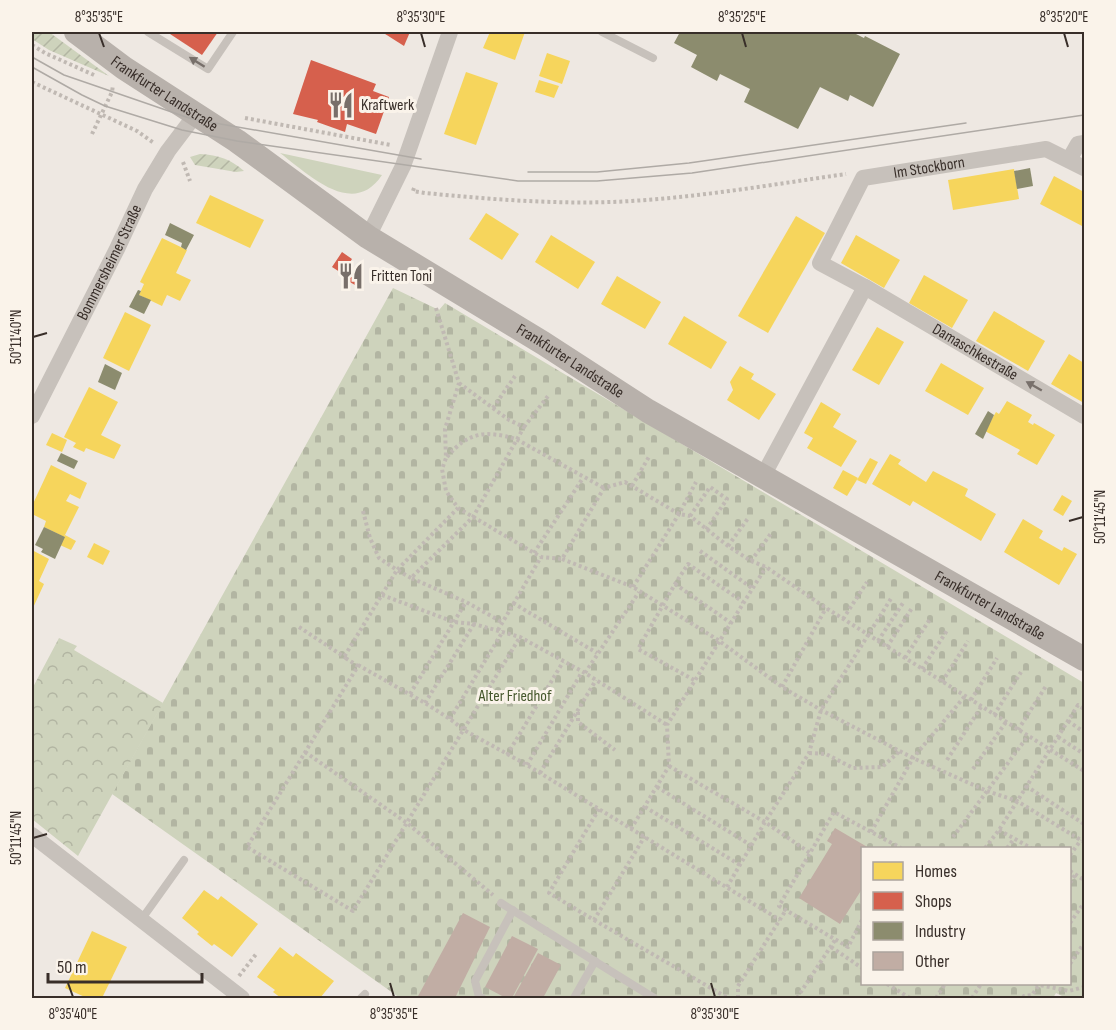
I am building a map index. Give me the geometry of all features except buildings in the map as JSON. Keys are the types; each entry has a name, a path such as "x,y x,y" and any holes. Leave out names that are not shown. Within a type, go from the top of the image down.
{"main road":[{"name":"Frankfurter Landstraße","path":"76,32 124,68 237,141 368,237 543,343 648,411 1084,659"}],"street":[{"path":"368,237 395,185 450,32"},
{"name":"Bommersheimer Straße","path":"32,416 145,189 168,151 196,114"},
{"path":"1069,160 1078,144 1084,143"},
{"name":"Im Stockborn","path":"863,178 1046,149 1084,168"},
{"name":"Damaschkestraße","path":"863,178 820,263 1084,416"},
{"path":"763,476 865,287"},
{"path":"32,836 242,999"}],"lane":[{"path":"148,32 208,69 233,32"},
{"path":"602,32 653,58"},
{"path":"141,920 184,860"},
{"path":"501,903 654,999"},
{"path":"482,999 479,997 475,981 513,910"},
{"path":"574,999 595,961"}],"path":[{"path":"32,45 97,76"},
{"path":"92,134 114,82 105,79"},
{"path":"32,82 101,116 138,131 168,151"},
{"path":"240,118 409,148"},
{"path":"413,191 511,201 612,202 715,192 856,173 863,178"},
{"path":"436,308 459,383 445,429 446,458"},
{"path":"493,408 515,376"},
{"path":"459,383 509,420 524,427"},
{"path":"411,578 472,517 516,439 548,396"},
{"path":"1071,854 1083,841 1017,801 987,791 914,758 821,710 782,687 718,640 633,587 562,559 541,557 472,517 458,508 446,491 442,469 446,458 458,444 480,433 500,435 516,439 604,488 625,482 680,514 690,516 751,561 766,567 843,619 1084,771"},
{"path":"632,486 650,455"},
{"path":"534,553 583,478"},
{"path":"633,587 680,514 696,482"},
{"path":"690,516 710,487 727,499 706,530"},
{"path":"562,559 604,488"},
{"path":"344,657 398,570 458,508"},
{"path":"363,511 370,538 379,558 411,578 466,602 502,622"},
{"path":"728,546 749,517"},
{"path":"751,561 772,532"},
{"path":"700,551 753,588"},
{"path":"450,719 501,631 502,622 541,557"},
{"path":"694,680 638,649 675,584 688,564 743,602"},
{"path":"632,829 669,766 666,724 766,567"},
{"path":"843,619 867,582"},
{"path":"675,584 730,623"},
{"path":"527,765 584,672 639,591"},
{"path":"382,595 454,622 474,624 520,637 584,672 666,724"},
{"path":"727,886 809,753 821,710 892,597"},
{"path":"410,694 466,602"},
{"path":"513,603 597,653"},
{"path":"878,641 903,603"},
{"path":"782,687 826,608"},
{"path":"888,647 912,608"},
{"path":"905,658 930,619"},
{"path":"425,704 474,624"},
{"path":"299,627 358,666 247,847 353,911 520,637"},
{"path":"922,669 948,629"},
{"path":"942,682 968,641"},
{"path":"344,657 410,694 464,730 527,765 780,920"},
{"path":"971,700 998,658"},
{"path":"507,754 564,662"},
{"path":"994,715 1021,672"},
{"path":"540,773 596,680"},
{"path":"1018,730 1046,686"},
{"path":"871,832 914,758 965,696"},
{"path":"986,847 1078,705 1084,709"},
{"path":"947,760 981,706"},
{"path":"578,711 578,722 615,750"},
{"path":"1068,721 1084,732"},
{"path":"973,769 1006,722"},
{"path":"953,837 1028,736"},
{"path":"1058,737 1084,754"},
{"path":"809,753 826,754 854,768 882,767 900,751"},
{"path":"305,752 407,822 501,903"},
{"path":"669,766 765,822 810,853"},
{"path":"1026,786 1084,824"},
{"path":"657,787 752,846"},
{"path":"645,807 740,865"},
{"path":"599,809 549,893 728,999"},
{"path":"861,922 848,947 779,906 834,812 897,847"},
{"path":"999,830 1028,847"},
{"path":"594,920 645,837"},
{"path":"1008,847 1014,838"},
{"path":"1071,872 1084,880"},
{"path":"1071,881 1075,875"},
{"path":"1071,922 1084,903"},
{"path":"739,998 738,986 786,910"},
{"path":"797,999 835,940"},
{"path":"1071,962 1084,943"},
{"path":"831,947 861,967"},
{"path":"228,988 257,953"},
{"path":"889,985 910,999"},
{"path":"936,999 944,985"},
{"path":"972,999 980,985"},
{"path":"1023,999 1024,996 1032,995 1037,985"},
{"path":"1041,985 1069,991 1084,987"}],"green space":[{"path":"32,32 49,32 109,76 49,50 32,39"},
{"path":"280,153 382,175 370,188 358,193 344,193 317,181"},
{"path":"200,154 224,158 244,171 236,172 195,165 190,157"},
{"name":"Alter Friedhof","path":"393,288 439,310 445,303 1084,683 1084,998 1066,998 1056,993 1053,998 400,998 112,794"},
{"path":"59,638 77,646 74,650 163,703 78,856 32,819 32,689"}],"tram line":[{"path":"32,57 64,75 192,119 421,159"},
{"path":"32,67 105,106 182,130 237,141 518,181 597,181 692,173 1084,115"},
{"path":"528,172 597,172 689,163 966,123"}],"place":[{"name":"Kraftwerk","path":"341,105"},
{"name":"Fritten Toni","path":"351,276"}]}
